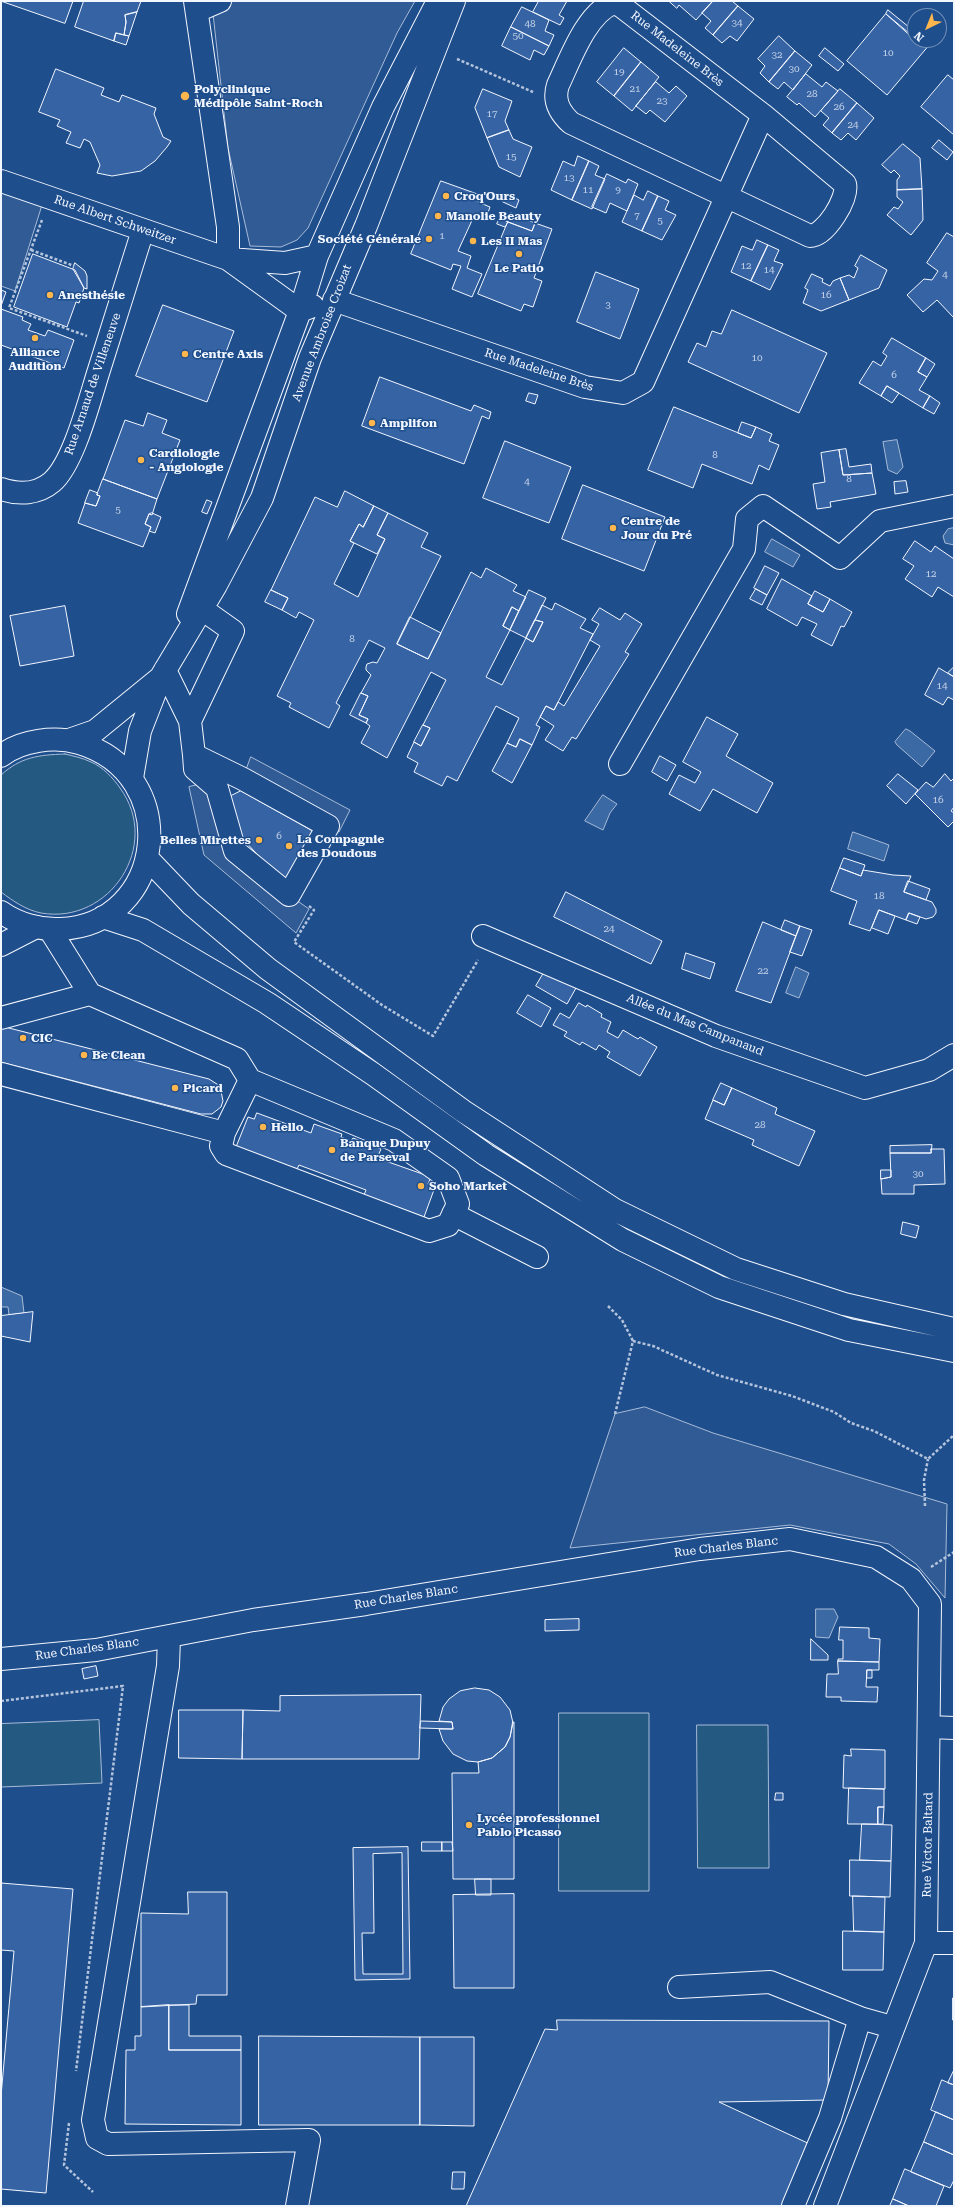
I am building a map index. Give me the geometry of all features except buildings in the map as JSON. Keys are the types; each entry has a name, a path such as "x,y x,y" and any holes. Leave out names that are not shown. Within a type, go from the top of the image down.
{"street":[{"path":"220,1 196,6 228,227 228,259"},
{"name":"Avenue Ambroise Croizat","path":"132,778 140,732 166,668 300,311 317,256 383,107 438,1"},
{"name":"Avenue Ambroise Croizat","path":"69,740 95,731 166,668 202,608 262,498 310,358 366,226 454,1"},
{"name":"Rue Madeleine Brès","path":"613,3 621,6 763,115 845,184 847,191 844,198 823,231 816,236 810,236 571,123 564,116 555,94 558,85 590,22 605,6 613,3"},
{"name":"Rue Madeleine Brès","path":"334,300 585,387 623,393 643,382 763,115"},
{"name":"Rue Albert Schweitzer","path":"1,181 228,259 285,263 317,256"},
{"name":"Rue Arnaud de Villeneuve","path":"1,489 9,492 36,492 53,481 65,465 83,419 143,230"},
{"path":"300,311 334,300 317,256"},
{"name":"Rue Albert Schweitzer","path":"228,259 300,311"},
{"path":"620,764 744,549 748,520 762,506 840,558 880,521 954,506"},
{"path":"190,721 233,631 202,608"},
{"path":"166,668 190,721 195,769 217,788 235,850 289,895 328,826 243,779 194,755"},
{"path":"1,912 10,918 43,929 69,929 87,924 103,917 123,901 138,881 148,858 150,830 145,803 132,778 114,760 93,747 69,740 36,741 3,753"},
{"path":"148,858 191,904 268,969 463,1111 615,1210 736,1269 844,1304 954,1330"},
{"path":"103,917 143,930 266,1003 373,1074 486,1155 623,1240 719,1287 849,1330 954,1351"},
{"path":"1,945 43,929"},
{"path":"43,929 90,994 237,1059 250,1080 394,1140 448,1178 458,1204 448,1225 429,1231 226,1154 221,1146 224,1133 250,1080"},
{"name":"Allée du Mas Campanaud","path":"487,937 716,1036 865,1088 929,1070 954,1056"},
{"path":"1,1018 90,994"},
{"path":"1,1074 224,1133"},
{"path":"453,1214 537,1257"},
{"name":"Rue Charles Blanc","path":"1,1659 96,1650 253,1620 366,1604 700,1549 790,1540 812,1544"},
{"name":"Rue Victor Baltard","path":"812,1544 876,1557 911,1579 930,1604 930,1727 926,1943 892,2027 858,2125 825,2206"},
{"path":"169,1637 168,1666 93,2120 97,2138 108,2144 309,2140 297,2206"},
{"path":"930,1727 954,1728"},
{"path":"926,1943 954,1944"},
{"path":"679,1987 770,1982 860,2018 892,2027"},
{"path":"793,2206 830,2118 860,2018"}],"path":[{"path":"435,50 557,102"},
{"path":"50,198 9,308 108,343"},
{"path":"31,250 74,266"},
{"path":"290,892 314,910 294,942 382,1005 433,1036 487,937"},
{"path":"608,1306 622,1320 633,1341 615,1414"},
{"path":"633,1341 653,1346 717,1375 792,1396 834,1412 851,1423 880,1434 928,1459"},
{"path":"925,1506 924,1480 928,1459 954,1435"},
{"path":"1,1701 123,1686 75,2079"},
{"path":"70,2118 64,2165 93,2192"}],"shaded area":[{"path":"212,1 415,1 397,33 308,228 297,240 281,247 250,246 228,148"},
{"path":"1,190 42,205 15,291 1,286"},
{"path":"897,440 903,467 897,474 888,470 883,442"},
{"path":"954,528 954,545 945,543 943,536 948,529"},
{"path":"772,539 800,555 793,567 765,552"},
{"path":"906,729 935,751 922,767 895,742"},
{"path":"65,754 85,759 95,764 104,770 120,788 131,810 135,833 132,856 122,876 107,894 88,907 66,913 35,912 15,902 1,892 1,775 16,764 30,758"},
{"path":"251,757 350,810 339,832 243,779"},
{"path":"210,782 235,851 289,895 309,909 296,933 204,855 189,787"},
{"path":"603,795 617,804 610,813 603,830 585,821"},
{"path":"853,832 889,845 884,861 848,849"},
{"path":"796,967 809,973 799,998 786,993"},
{"path":"1,1287 22,1296 24,1313 9,1315 8,1307 1,1307"},
{"path":"645,1407 713,1433 947,1504 945,1598 916,1564 889,1544 790,1525 570,1548 615,1414"},
{"path":"816,1609 834,1609 838,1617 829,1638 816,1637"},
{"path":"559,1713 649,1713 649,1891 559,1891"},
{"path":"99,1720 102,1783 1,1787 1,1724"},
{"path":"697,1725 768,1725 769,1868 698,1868"}],"place":[{"name":"Polyclinique Médipôle Saint-Roch","path":"185,96"},
{"name":"Croq'Ours","path":"446,196"},
{"name":"Manolie Beauty","path":"438,216"},
{"name":"Société Générale","path":"429,239"},
{"name":"Les II Mas","path":"473,241"},
{"name":"Le Patio","path":"519,254"},
{"name":"Anesthésie","path":"50,295"},
{"name":"Alliance Audition","path":"35,338"},
{"name":"Centre Axis","path":"185,354"},
{"name":"Amplifon","path":"372,423"},
{"name":"Cardiologie - Angiologie","path":"141,460"},
{"name":"Centre de Jour du Pré","path":"613,528"},
{"name":"Belles Mirettes","path":"259,840"},
{"name":"La Compagnie des Doudous","path":"289,846"},
{"name":"CIC","path":"23,1038"},
{"name":"Be Clean","path":"84,1055"},
{"name":"Picard","path":"175,1088"},
{"name":"Hello","path":"263,1127"},
{"name":"Banque Dupuy de Parseval","path":"332,1150"},
{"name":"Soho Market","path":"421,1186"},
{"name":"Lycée professionnel Pablo Picasso","path":"469,1825"}]}
